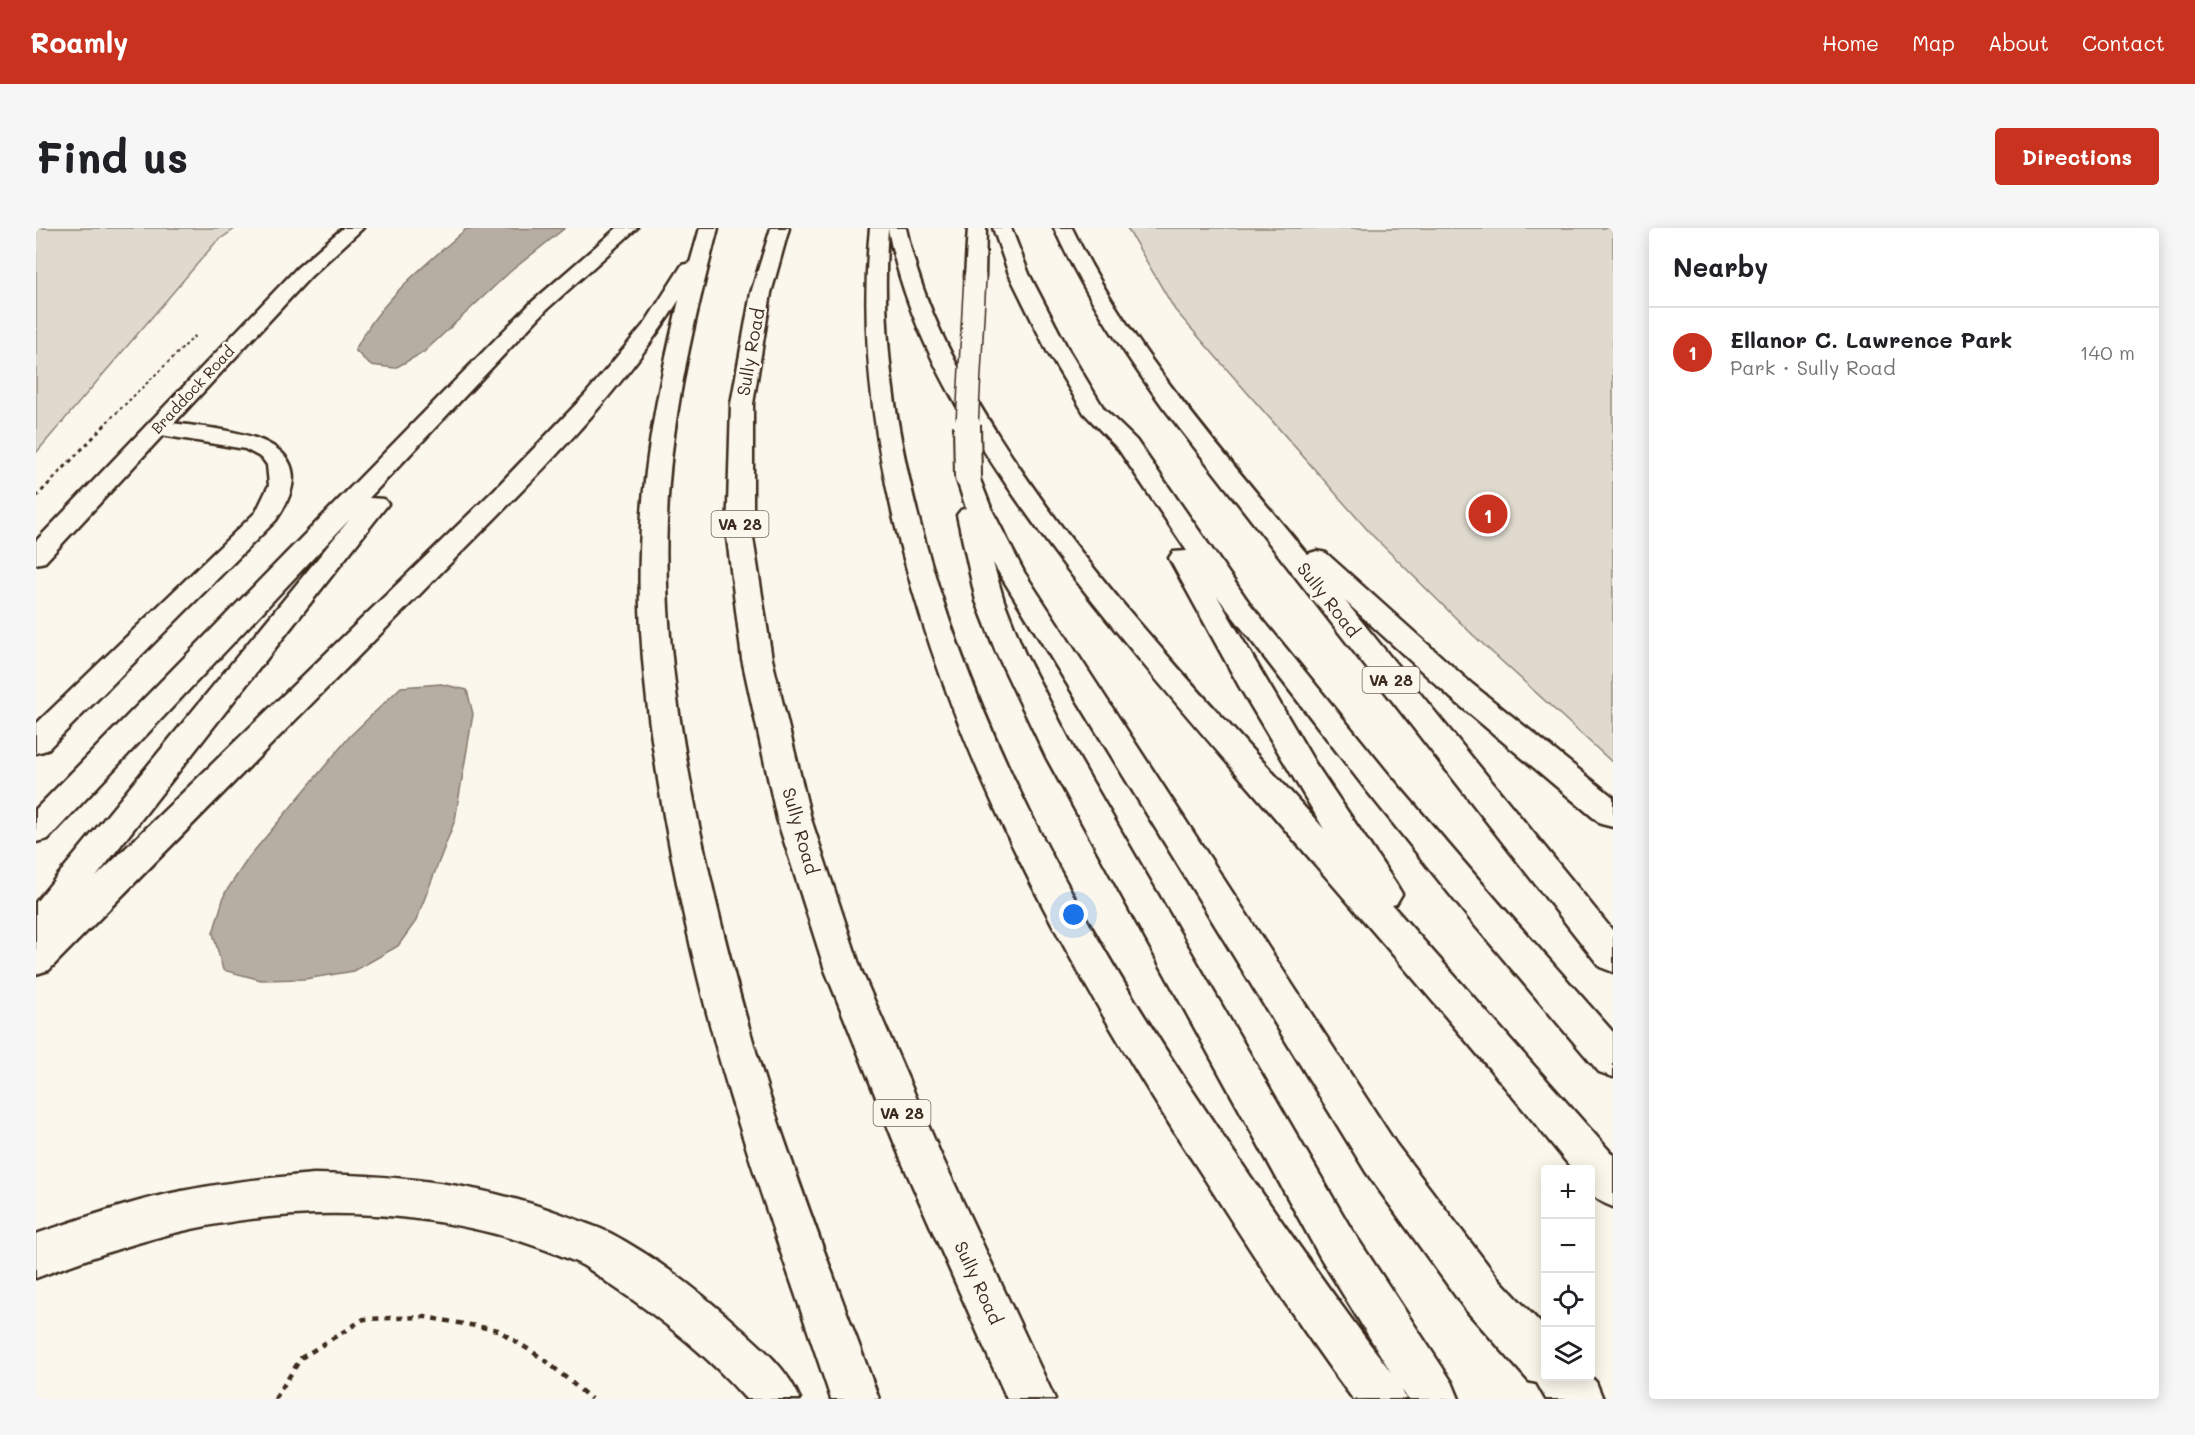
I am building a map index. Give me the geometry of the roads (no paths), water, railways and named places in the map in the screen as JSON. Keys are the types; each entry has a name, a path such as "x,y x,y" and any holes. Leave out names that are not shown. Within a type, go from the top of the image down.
{"main road":[{"name":"Braddock Road","path":"36,556 304,272 354,228"},
{"path":"36,830 509,336 564,282 628,228"},
{"name":"Sully Road","path":"780,228 761,293 742,404 740,538 757,659 794,819 843,970 923,1162 1031,1399"},
{"path":"879,228 875,272 877,352 887,435 906,527 937,627 1000,787 1042,873 1095,968 1190,1123 1347,1354 1382,1399"},
{"path":"897,228 919,310 938,352 980,425 1043,520 1155,661 1492,1044 1613,1187"},
{"path":"977,228 967,417 970,515 1000,580 1381,1158 1480,1293 1541,1360"},
{"path":"1002,228 1019,274 1058,351 1095,413 1111,448 1181,555 1267,708 1339,828 1492,1044"},
{"name":"Sully Road","path":"1063,228 1096,290 1171,402 1613,957"},
{"path":"36,958 503,495 585,408 653,326 707,235"},
{"path":"707,235 677,356 657,466 654,587 663,704 684,832 713,965 760,1130 855,1399"},
{"path":"36,928 509,336"},
{"path":"1171,402 1299,541 1356,597 1466,694 1613,815"},
{"path":"1095,413 1128,445 1240,610 1378,783 1613,1060"},
{"path":"36,742 267,515 281,485 279,465 270,453 252,443 157,428"},
{"path":"1000,580 1010,652 1062,757 1335,1242 1435,1399"},
{"path":"36,1256 126,1224 229,1200 323,1193 401,1197 507,1215 593,1248 676,1301 757,1373 776,1399"},
{"path":"1561,1381 1579,1399"}],"place":[{"name":"Ellanor C. Lawrence Park","path":"1488,514"}]}
